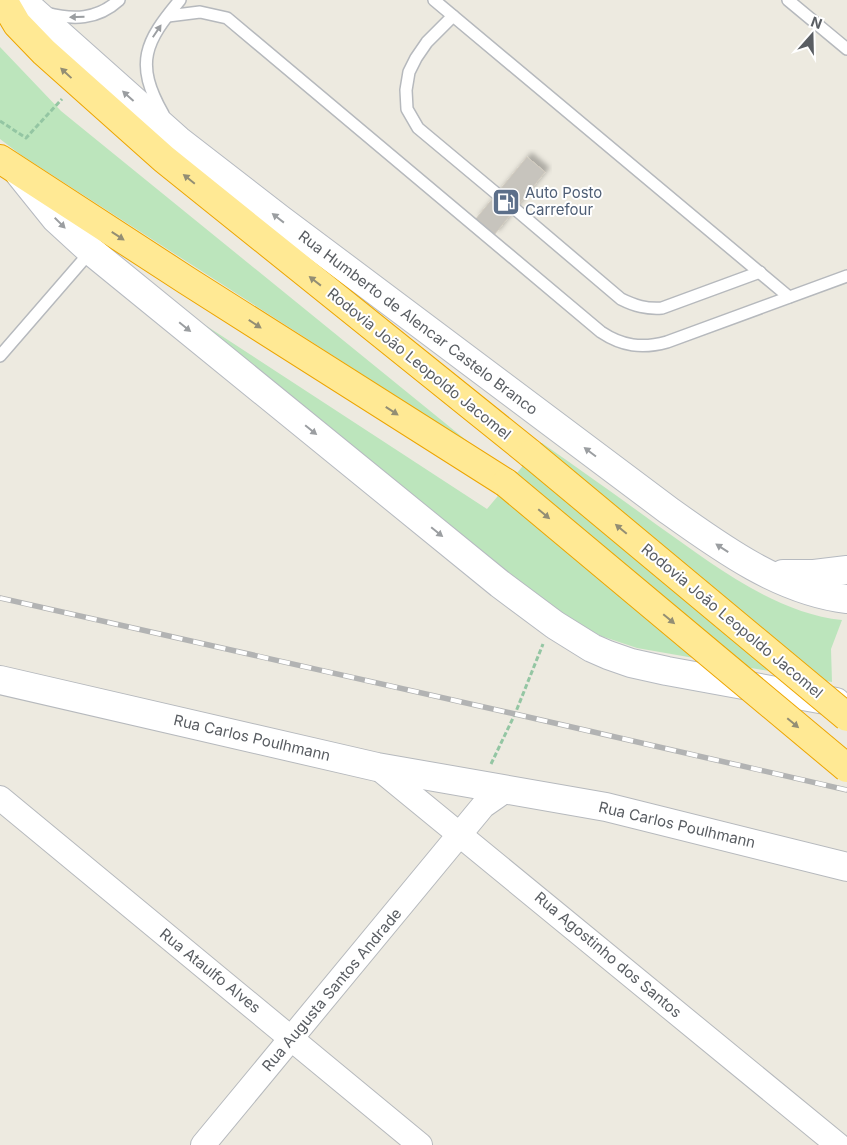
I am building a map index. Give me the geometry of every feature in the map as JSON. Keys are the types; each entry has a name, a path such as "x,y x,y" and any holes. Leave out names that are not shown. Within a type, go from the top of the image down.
{"highway":[{"name":"Rodovia João Leopoldo Jacomel","path":"3,0 17,24 44,52 164,159 531,454 847,717"},
{"path":"9,165 506,483 847,768"}],"main road":[{"name":"Rua Humberto de Alencar Castelo Branco","path":"25,4 178,140 280,219 710,540 764,572 811,591 847,599"},
{"path":"9,165 56,219 91,251 500,584 551,622 592,648 631,663 847,704"},
{"path":"764,572 800,574 847,570"},
{"name":"Rua Carlos Poulhmann","path":"0,680 377,767 606,807 847,867"}],"street":[{"name":"Rua Agostinho dos Santos","path":"377,767 838,1145"},
{"path":"460,834 494,787"},
{"name":"Rua Ataulfo Alves","path":"0,798 420,1145"},
{"name":"Rua Augusta Santos Andrade","path":"203,1145 460,834"}],"lane":[{"path":"25,4 56,16 82,18 104,11 119,0"},
{"path":"178,140 154,98 146,61 152,38 180,0"},
{"path":"434,0 789,297"},
{"path":"788,0 847,49"},
{"path":"168,16 200,12 227,18 601,332 619,342 644,346 667,342 847,276"},
{"path":"453,16 427,42 409,72 406,90 407,109 418,128 496,194"},
{"path":"515,209 621,299 632,305 662,308 760,272"},
{"path":"0,356 91,251"}],"path":[{"path":"0,121 26,138 78,83"},
{"path":"494,787 515,714 551,622"}],"green space":[{"path":"0,47 61,111 472,445 21,155 0,139"},
{"path":"162,297 487,509 542,443 699,555 744,584 792,608 842,620 831,649 832,682 637,648 601,636 562,615"}],"building":[{"name":"Auto Posto Carrefour","path":"527,157 545,172 494,235 475,220"}],"railway":[{"path":"0,598 847,790"}],"place":[{"name":"Auto Posto Carrefour","path":"506,202"}]}
